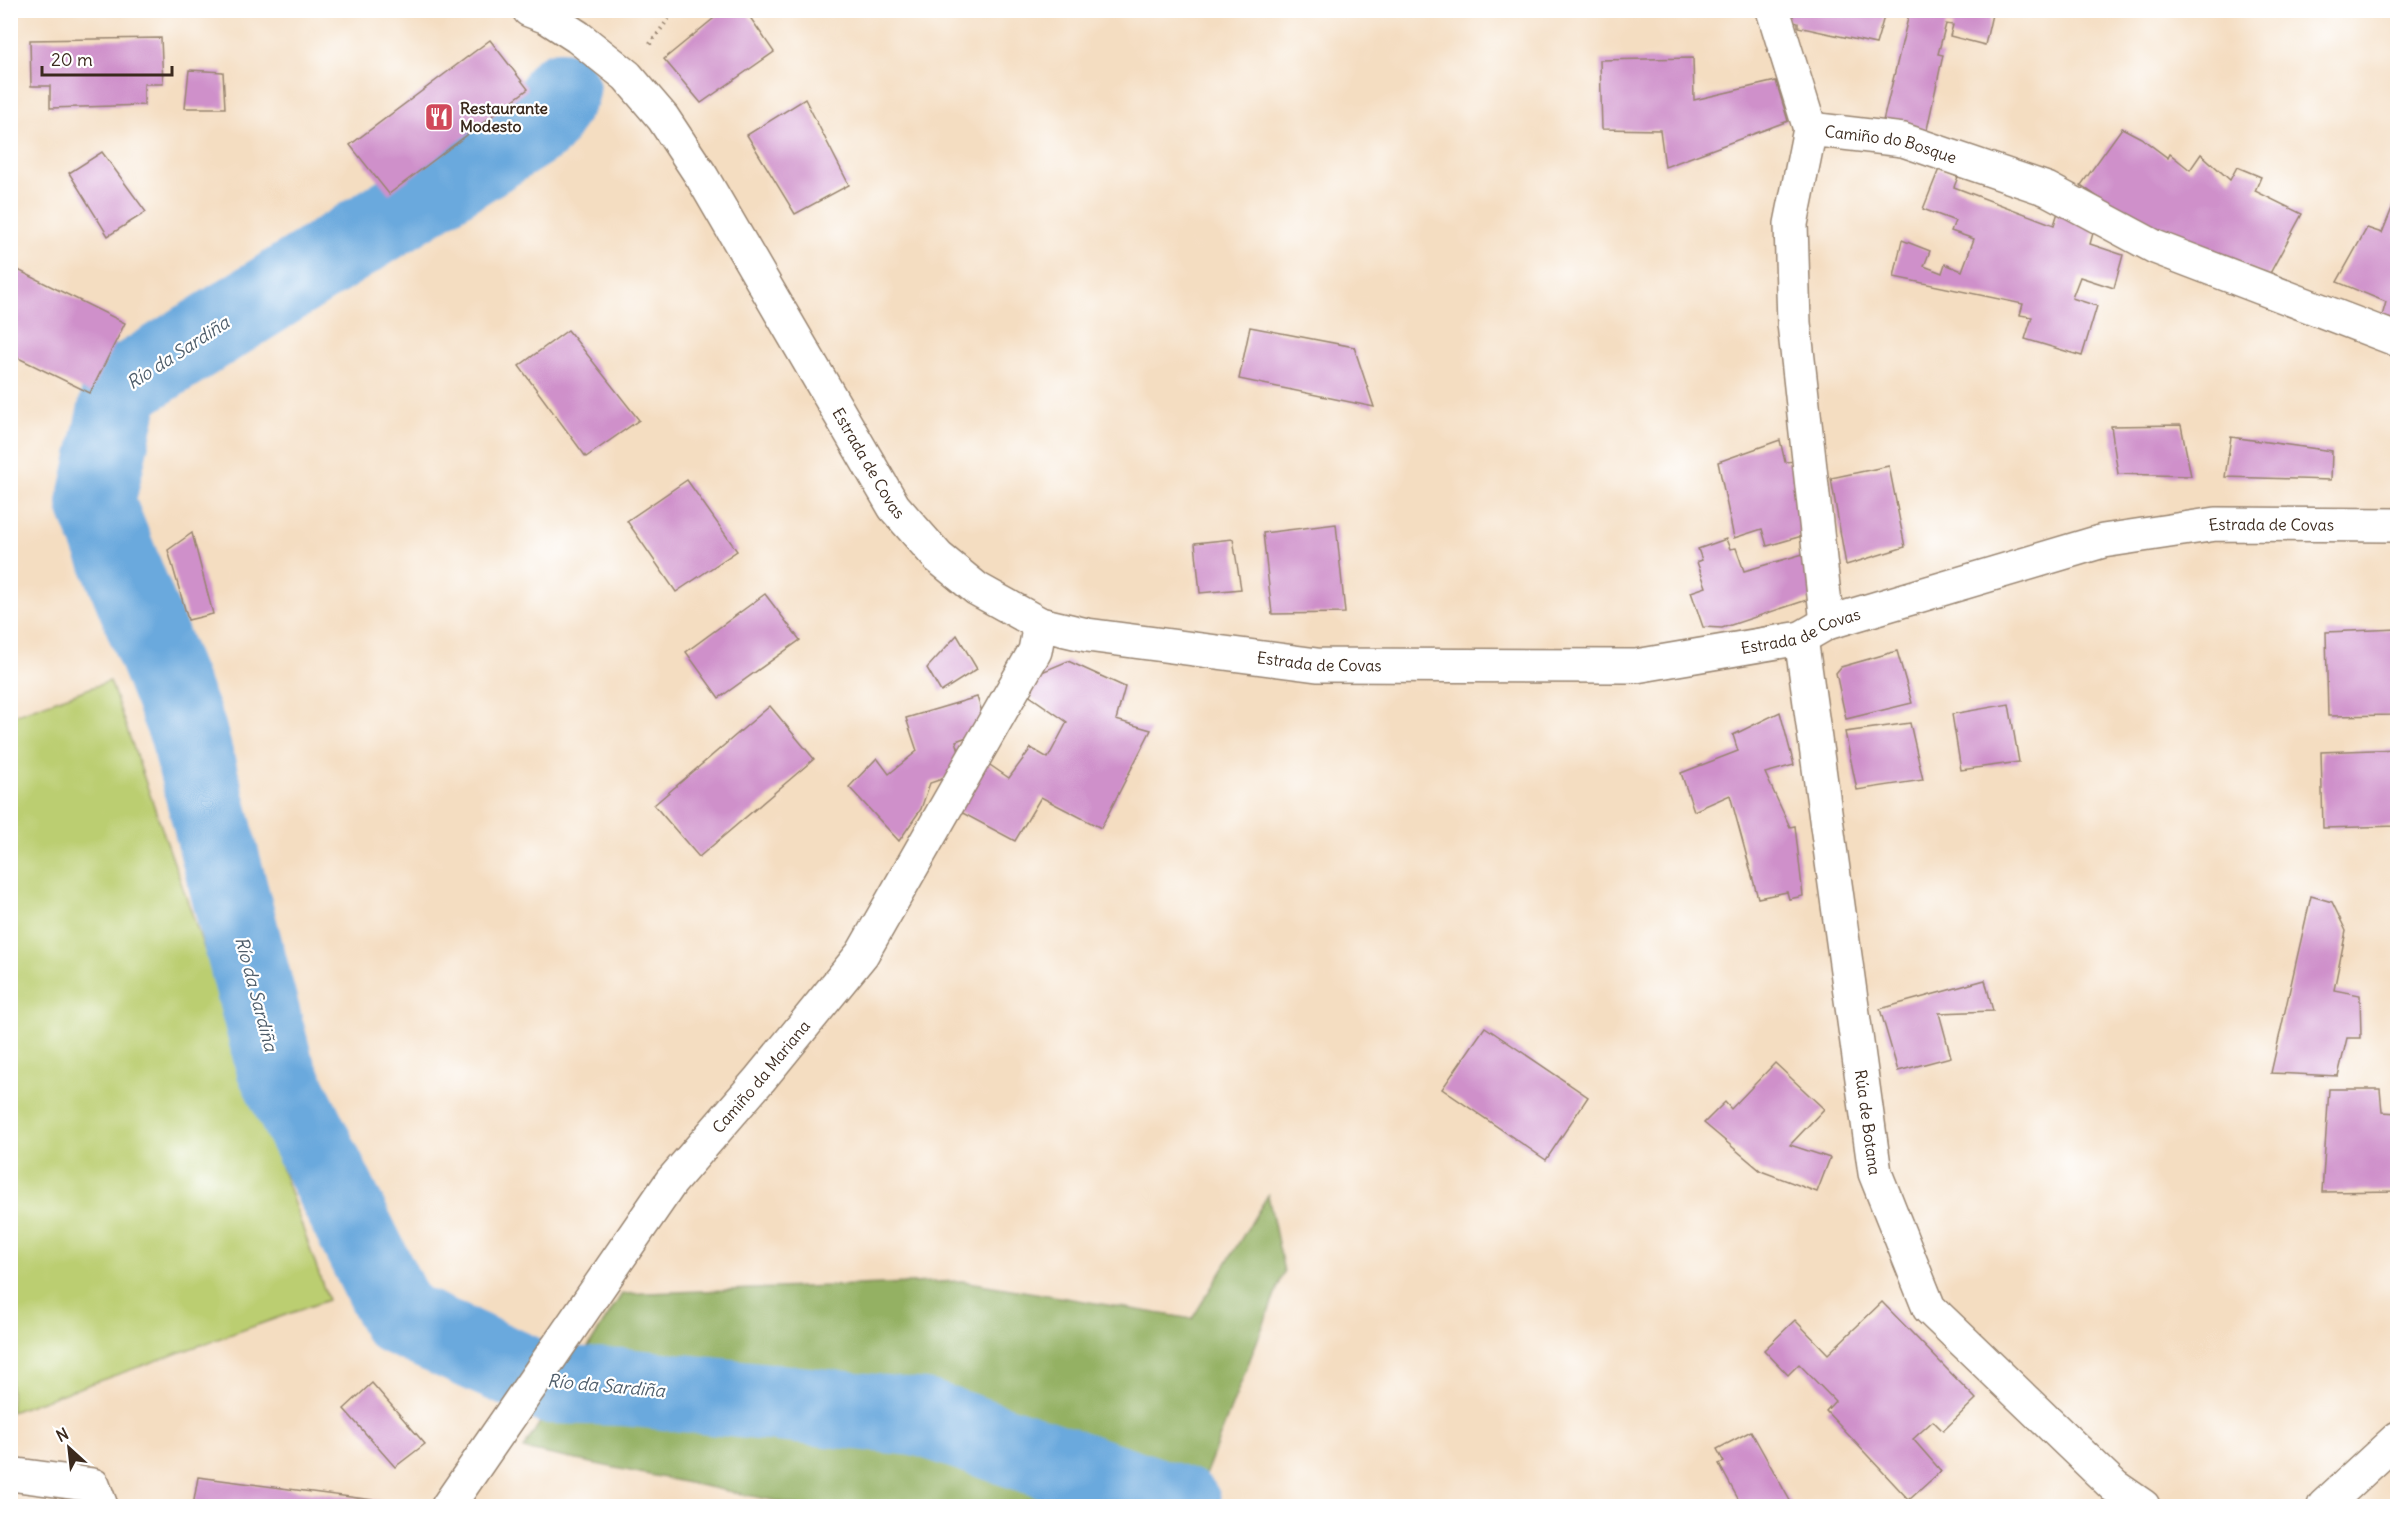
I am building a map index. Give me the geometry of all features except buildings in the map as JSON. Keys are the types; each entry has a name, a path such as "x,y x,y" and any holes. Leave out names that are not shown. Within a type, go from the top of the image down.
{"street":[{"name":"Estrada de Covas","path":"529,10 547,17 579,37 627,76 663,118 702,177 894,507 938,557 977,589 1040,624 1087,635 1317,665 1636,666 1814,630 2103,541 2216,524 2397,525"},
{"path":"1773,10 1810,129"},
{"name":"Camiño do Bosque","path":"1814,630 1794,322 1791,224 1810,129 1903,140 2047,189 2155,247 2397,340"},
{"name":"Camiño da Mariana","path":"448,1506 670,1182 760,1079 862,954 1035,651 1040,624"},
{"name":"Rúa de Botana","path":"1814,630 1875,1173 1929,1308 2114,1486 2143,1506"},
{"path":"2324,1506 2397,1437"},
{"path":"10,1474 93,1485 101,1506"}],"green space":[{"path":"110,681 328,1300 11,1412 11,716"},
{"path":"1268,1195 1284,1272 1193,1506 801,1506 523,1449 622,1294 962,1281 1192,1319"}],"waterway":[{"name":"Río da Sardiña","path":"561,90 540,124 122,387 96,503 188,732 275,1067 398,1317 549,1385 624,1387 924,1418 1183,1506"}],"place":[{"name":"Restaurante Modesto","path":"439,117"}]}
